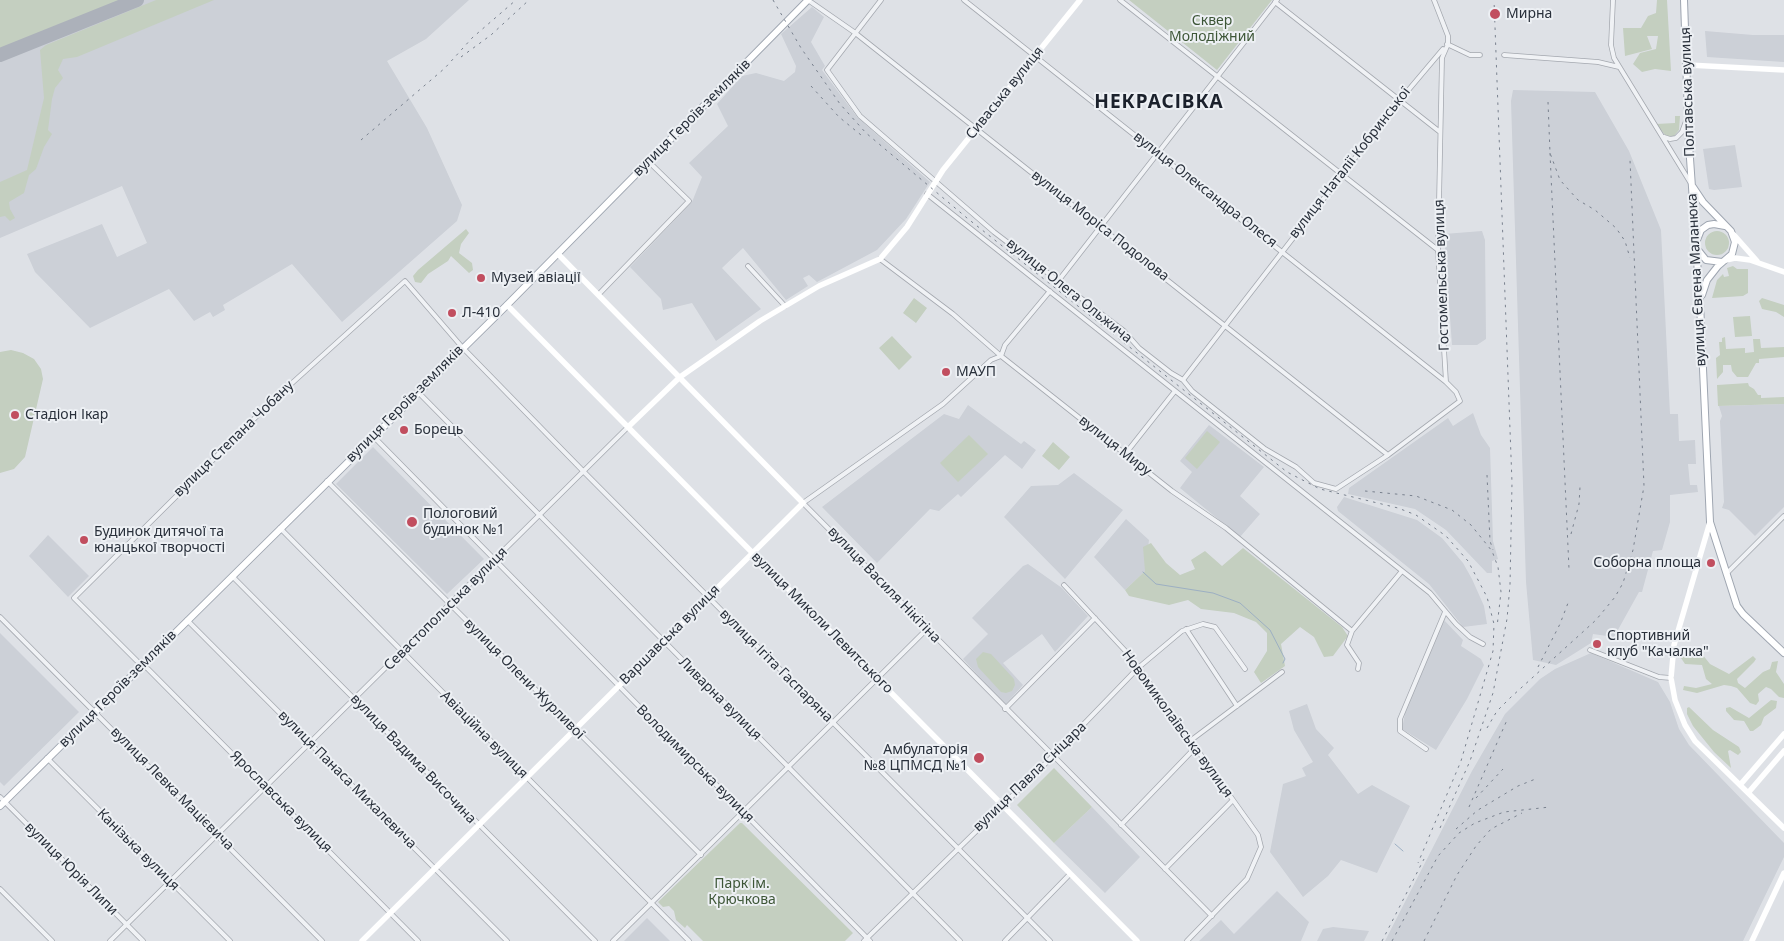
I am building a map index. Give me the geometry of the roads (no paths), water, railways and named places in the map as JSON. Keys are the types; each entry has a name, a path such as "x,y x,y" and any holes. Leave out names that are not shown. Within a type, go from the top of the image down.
{"main road":[{"name":"вулиця Героїв-земляків","path":"1,801 96,712 462,347 507,305 808,0"},
{"name":"Полтавська вулиця","path":"1684,0 1688,65 1691,184"},
{"path":"1691,184 1703,202 1731,231 1735,242 1734,248 1707,280 1700,303"},
{"name":"вулиця Євгена Маланюка","path":"1691,184 1700,303 1710,522 1740,611 1784,653"},
{"path":"1725,260 1714,263 1706,260 1700,254 1696,244 1699,234 1708,225 1720,224 1731,231"}],"street":[{"name":"вулиця Моріса Подолова","path":"808,0 854,32 1388,455"},
{"path":"854,32 881,0"},
{"name":"вулиця Олександра Олеся","path":"964,0 1446,382"},
{"name":"Сиваська вулиця","path":"934,185 976,129 1080,0"},
{"path":"1120,0 1219,76 1340,175 1438,250"},
{"name":"Гостомельська вулиця","path":"1434,0 1444,20 1448,44 1442,58 1438,250 1446,382"},
{"name":"вулиця Євгена Маланюка","path":"1613,0 1612,51 1619,68 1691,184"},
{"path":"1059,280 1276,1 1440,132"},
{"name":"вулиця Олега Ольжича","path":"854,32 826,70 860,116 934,185 1124,332 1139,348 1183,380 1192,391 1265,450 1296,467 1314,483 1336,489 1341,488 1388,455"},
{"path":"1448,44 1470,54 1480,55"},
{"name":"вулиця Наталії Кобринської","path":"1183,380 1340,175 1448,44"},
{"path":"1504,55 1598,62 1619,68"},
{"path":"1688,65 1784,70"},
{"path":"1662,136 1670,139 1679,135 1688,115"},
{"path":"598,294 689,201 648,162"},
{"name":"Севастопольська вулиця","path":"110,941 356,700 449,604 680,377 760,321 785,306 819,286 880,259 907,227 934,185"},
{"name":"вулиця Олега Ольжича","path":"927,194 1430,593 1445,612 1470,637 1483,644"},
{"path":"1731,231 1759,263"},
{"name":"вулиця Василя Нікітіна","path":"558,254 1052,757 1212,916"},
{"path":"1725,260 1735,258 1759,263 1784,272"},
{"name":"вулиця Миру","path":"880,259 953,314 1001,356 1172,491 1226,528 1352,631"},
{"path":"748,266 785,306"},
{"name":"вулиця Степана Чобану","path":"143,665 74,598 200,470 270,403 405,281 462,347"},
{"path":"1001,356 1005,345 1050,292"},
{"name":"вулиця Миколи Левитського","path":"507,305 1137,941"},
{"name":"вулиця Ігіта Гаспаряна","path":"462,347 708,598 1050,941"},
{"name":"Варшавська вулиця","path":"362,941 803,503 943,404 991,360 1001,356"},
{"path":"1388,455 1460,401 1456,392 1446,382"},
{"path":"1126,453 1175,391"},
{"name":"Ливарна вулиця","path":"418,392 960,941"},
{"name":"Володимирська вулиця","path":"373,436 867,940"},
{"name":"вулиця Олени Журливої","path":"328,481 573,730 701,855"},
{"path":"1726,574 1784,516"},
{"path":"1710,522 1677,630 1671,678 1678,710 1689,733 1784,828"},
{"name":"Авіаційна вулиця","path":"280,528 688,941"},
{"path":"1358,669 1359,663 1347,645 1352,631 1402,571"},
{"name":"вулиця Вадима Височина","path":"232,576 595,941"},
{"name":"Новомиколаївська вулиця","path":"1064,585 1131,658 1258,835 1261,847 1247,878 1212,916"},
{"path":"1426,749 1400,731 1400,719 1445,612"},
{"name":"вулиця Левка Мацієвича","path":"0,617 218,834 322,941"},
{"path":"1006,709 1095,618"},
{"name":"вулиця Панаса Михалевича","path":"187,620 507,941"},
{"name":"вулиця Павла Сніцара","path":"867,940 958,847 1052,757 1138,668 1186,629 1203,624 1214,627 1245,669"},
{"path":"613,941 927,629"},
{"path":"1186,629 1238,706"},
{"path":"1590,650 1659,677 1671,678"},
{"name":"Ярославська вулиця","path":"143,665 418,941"},
{"path":"1190,740 1282,672"},
{"path":"1740,785 1784,734"},
{"path":"1121,825 1194,748"},
{"path":"1748,793 1784,751"},
{"name":"Канізька вулиця","path":"47,758 230,941"},
{"name":"вулиця Юрія Липи","path":"1,801 143,941"},
{"path":"1165,869 1232,801"},
{"path":"1752,941 1784,873"},
{"path":"1005,941 1070,874"},
{"path":"0,889 52,941"},
{"path":"1186,941 1212,916"}],"waterway":[{"path":"1143,572 1156,584 1213,593 1240,603 1270,630 1285,659 1283,663"},
{"path":"1395,844 1403,851"}],"railway":[{"path":"361,140 445,68 472,38 516,0"},
{"path":"461,57 491,35 529,0"},
{"path":"773,0 801,48 840,104 866,133 967,218 1287,472 1320,489 1398,508 1416,515 1446,536 1468,561 1487,597 1494,624 1493,651 1461,761 1418,863"},
{"path":"1440,828 1470,761 1493,693 1507,619 1510,585 1512,483 1494,0"},
{"path":"811,86 839,117 861,135"},
{"path":"1548,102 1550,153 1560,180 1578,200 1595,210 1616,228 1625,241 1630,258"},
{"path":"1550,153 1569,569"},
{"path":"1487,728 1497,711 1596,620 1615,597 1623,583 1633,550 1644,486 1630,160"},
{"path":"1487,475 1490,541 1493,550"},
{"path":"1571,534 1579,504 1580,487"},
{"path":"1365,491 1416,496 1452,510 1471,525 1492,551 1498,567 1501,592 1497,627"},
{"path":"1538,667 1560,624 1568,603"},
{"path":"1469,807 1507,720"},
{"path":"1476,798 1503,769"},
{"path":"1456,829 1478,810 1518,786 1538,778"},
{"path":"1392,941 1438,856 1459,833 1475,823 1504,812 1550,807"},
{"path":"1424,941 1457,875 1476,846 1491,829 1522,813"},
{"path":"1382,941 1424,859"}],"place":[{"name":"Мирна","path":"1495,14"},
{"name":"Музей авіації","path":"481,278"},
{"name":"Л-410","path":"452,313"},
{"name":"МАУП","path":"946,372"},
{"name":"Стадіон Ікар","path":"15,415"},
{"name":"Борець","path":"404,430"},
{"name":"Пологовий будинок №1","path":"412,522"},
{"name":"Будинок дитячої та юнацької творчості","path":"84,540"},
{"name":"Соборна площа","path":"1711,563"},
{"name":"Спортивний клуб \"Качалка\"","path":"1597,644"},
{"name":"Амбулаторія №8 ЦПМСД №1","path":"979,758"}],"district":[{"name":"НЕКРАСІВКА","path":"1159,103"}],"park label":[{"name":"Сквер Молодіжний","path":"1212,30"},
{"name":"Парк ім. Крючкова","path":"742,892"}]}
